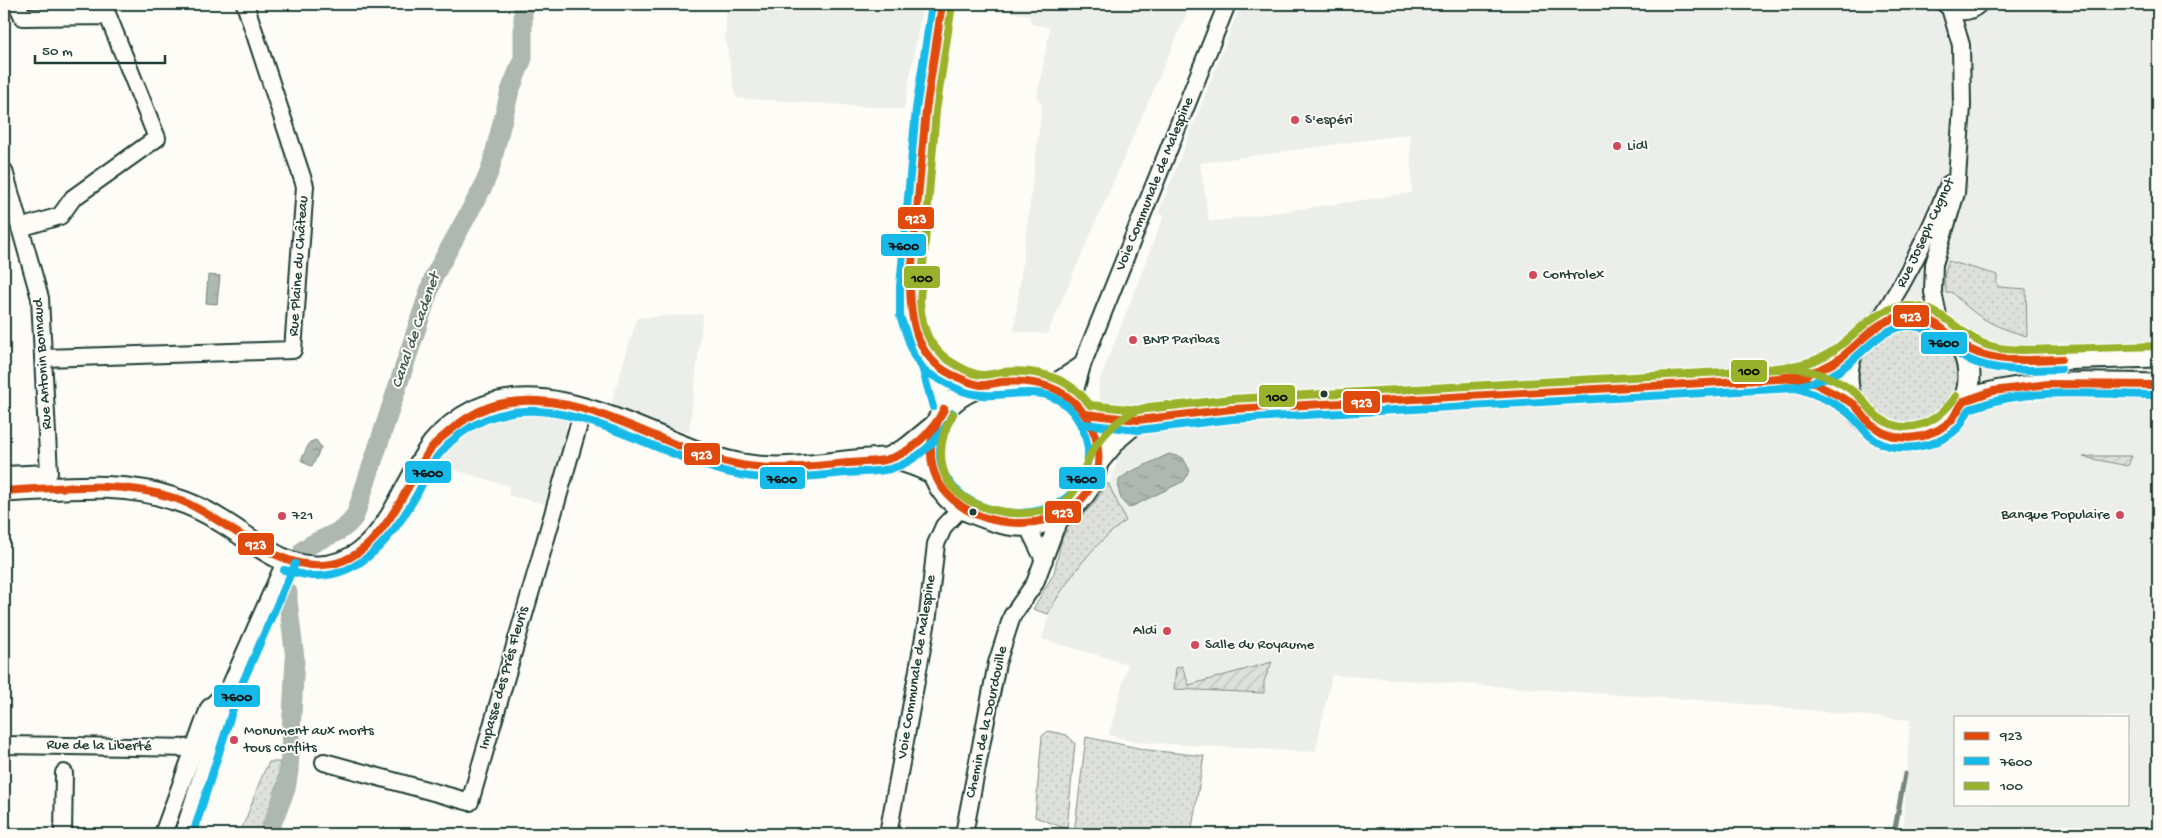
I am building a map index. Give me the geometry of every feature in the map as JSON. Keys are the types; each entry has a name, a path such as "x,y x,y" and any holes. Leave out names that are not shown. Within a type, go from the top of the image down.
{"main road":[{"path":"1079,406 1138,420 1232,408 1797,378 1834,362 1856,345 1877,324 1892,318 1908,316 1925,318 1940,325 1959,344 1967,362 1969,382 1964,401 1951,420 1938,430 1923,436 1909,438 1882,432 1870,424 1854,404 1848,384 1849,364 1856,345"},
{"path":"1959,344 1995,358 2015,360 2158,356"},
{"path":"1797,378 1816,384 1854,404"},
{"path":"890,458 917,441 960,395 982,385 1005,382 1051,385 1079,406 1093,428 1098,445 1098,461 1091,483 1085,492 1064,513 1051,519 1027,525 982,517 961,508 944,494 933,473 930,450 940,417"},
{"path":"1964,401 1993,391 2018,386 2065,383 2158,385"},
{"path":"4,491 97,487 172,498 221,520 263,548 286,560 317,567 342,562 359,553 390,520 432,446 451,426 473,412 496,404 523,400 541,400 583,410 717,458 748,466 768,468 804,467 890,458 933,473"},
{"path":"1098,461 1118,437 1138,420"}],"street":[{"path":"17,4 23,17 108,16 157,138 73,198 60,216 20,228"},
{"name":"Rue Plaine du Château","path":"44,358 293,350 305,186 245,4"},
{"path":"942,4 926,110 910,287 910,314 922,352 931,362 964,380 982,385"},
{"name":"Voie Communale de Malespine","path":"1079,406 1082,365 1227,4"},
{"path":"1947,6 1956,11 1975,7"},
{"name":"Rue Joseph Cugnot","path":"1940,325 1933,292 1934,264 1956,193 1962,106 1961,46 1947,6"},
{"name":"Rue Joseph Cugnot","path":"1961,46 1975,7"},
{"name":"Rue Joseph Cugnot","path":"1877,324 1902,286 1922,247 1957,166"},
{"name":"Rue Antonin Bonnaud","path":"4,171 40,298 49,473 4,475"},
{"path":"931,362 938,382 940,417"},
{"path":"1051,385 1082,365"},
{"name":"Impasse des Prés Fleuris","path":"324,762 470,802 583,410"},
{"name":"Voie Communale de Malespine","path":"888,834 928,615 936,544 944,526 961,508"},
{"name":"Chemin de la Dourdouille","path":"964,834 997,663 1012,616 1034,584 1064,513"},
{"path":"1027,525 1044,560"},
{"path":"183,834 230,688 286,560"},
{"path":"162,834 209,708 230,688"},
{"name":"Rue de la Liberté","path":"4,745 195,748"},
{"path":"63,834 64,773"}],"shaded area":[{"path":"727,4 923,4 904,109 736,98 725,37"},
{"path":"1013,4 1191,4 1047,334 1014,331 1042,106 1037,97 1050,28 1031,24 1029,15 1011,12"},
{"path":"1241,4 2158,4 2158,834 1903,834 1910,720 1713,701 1332,675 1315,752 1136,742 1109,735 1128,664 1042,639 1049,614 1090,535 1117,463 1098,389 1164,215 1158,214","holes":["1410,134 1412,193 1209,222 1200,163"]},
{"path":"1948,261 1998,275 1996,283 1999,287 2026,289 2027,336 1994,325 1977,315 1951,292 1946,293 1944,278"},
{"path":"703,314 689,433 610,408 637,318"},
{"path":"1909,327 1928,331 1944,342 1955,358 1959,377 1955,396 1944,412 1928,423 1909,427 1890,423 1874,412 1863,396 1859,377 1863,358 1874,342 1890,331"},
{"path":"537,410 568,416 566,428 571,432 549,505 508,495 509,486 435,464 457,437 480,427 505,412"},
{"path":"2132,456 2128,466 2083,457"},
{"path":"1108,483 1126,521 1092,551 1063,588 1048,614 1033,609 1054,573 1062,538 1069,528 1092,506"},
{"path":"1272,662 1264,681 1264,693 1174,689 1176,668 1182,666 1189,685"},
{"path":"1048,731 1067,735 1075,743 1067,829 1035,817 1042,736"},
{"path":"1086,737 1148,750 1204,756 1191,834 1074,834"},
{"path":"269,762 280,762 278,782 261,834 239,834 261,780"}],"water":[{"path":"208,275 220,276 217,304 206,303"},
{"path":"316,440 321,447 313,465 310,466 301,460 310,442"},
{"path":"1169,454 1183,458 1190,471 1184,481 1129,508 1120,496 1119,480 1128,473"}],"waterway":[{"name":"Canal de Cadenet","path":"303,550 344,528 355,516 434,276 483,187 490,170 510,91 523,58 523,4"},
{"name":"Canal de Cadenet","path":"268,834 286,789 289,771 295,659 288,592"},
{"path":"1894,834 1905,774"}],"transit line":[{"name":"7600","path":"932,4 916,109 900,286 900,316 914,356 922,367 933,407"},
{"name":"923","path":"942,4 926,110 910,287 915,328 919,341 933,362 957,377 979,385 1014,381 1038,384 1050,387 1070,398 1089,422 1097,445 1098,464 1087,492 1066,511 1038,521 1008,522 979,515 954,500 936,478 931,443 935,428 944,409"},
{"name":"100","path":"952,5 936,111 920,301 923,322 934,347 948,360 970,372 983,375 1015,371 1039,373 1050,376 1072,387 1090,405 1138,410 1231,399 1797,368 1834,380 1857,395 1878,417 1900,426 1911,427 1931,420 1949,406 1956,396"},
{"name":"100","path":"1766,369 1798,365 1821,358 1838,347 1874,317 1895,308 1908,306 1921,307 1932,311 1972,338 2002,349 2158,346"},
{"name":"923","path":"1767,379 1801,375 1825,367 1843,356 1877,327 1897,317 1909,316 1920,317 1936,324 1963,345 1981,354 2015,360 2061,359"},
{"name":"7600","path":"1768,389 1804,385 1821,380 1846,366 1886,332 1906,326 1916,326 1924,329 1939,338 1959,355 1990,367 2014,370 2061,369"},
{"name":"7600","path":"926,372 968,393 985,395 1042,394 1053,397 1063,403 1077,417 1083,430 1088,449 1085,472 1078,485 1062,501 1041,510 1017,513 994,510 972,502 955,489 943,471 940,449 953,413"},
{"name":"923","path":"1085,414 1138,420 1232,409 1797,378 1816,384 1854,404 1870,424 1882,432 1895,437 1909,438 1923,436 1938,430 1951,421 1964,401 1993,391 2048,384 2158,385"},
{"name":"7600","path":"1084,424 1138,430 1233,419 1796,388 1835,404 1853,417 1878,442 1894,447 1911,448 1937,442 1952,434 1970,409 2005,399 2026,395 2070,393 2158,395"},
{"name":"923","path":"4,491 68,487 111,487 153,492 192,506 266,550 304,564 323,565 343,561 360,551 375,537 400,502 434,444 456,425 488,407 524,401 564,404 614,419 711,457 736,464 764,468 806,467 885,460 895,457 904,453 920,440 934,425 944,409"},
{"name":"100","path":"953,414 944,434 941,448 943,469 950,484 961,496 977,504 995,510 1032,513 1049,509 1063,502 1073,493 1096,445 1123,418 1138,410 1168,405"},
{"name":"7600","path":"284,570 310,576 332,574 348,569 362,561 375,551 398,525 441,452 461,433 497,415 524,411 562,414 610,428 707,466 745,476 774,478 874,471 900,466 927,448 942,432 953,414"},
{"name":"7600","path":"193,834 238,693 295,564"}],"place":[{"name":"S'espéri","path":"1295,120"},
{"name":"Lidl","path":"1617,146"},
{"name":"Controlex","path":"1533,275"},
{"name":"BNP Paribas","path":"1133,340"},
{"name":"Banque Populaire","path":"2120,515"},
{"name":"721","path":"282,516"},
{"name":"Aldi","path":"1167,631"},
{"name":"Salle du Royaume","path":"1195,645"},
{"name":"Monument aux morts tous conflits","path":"234,740"}]}
